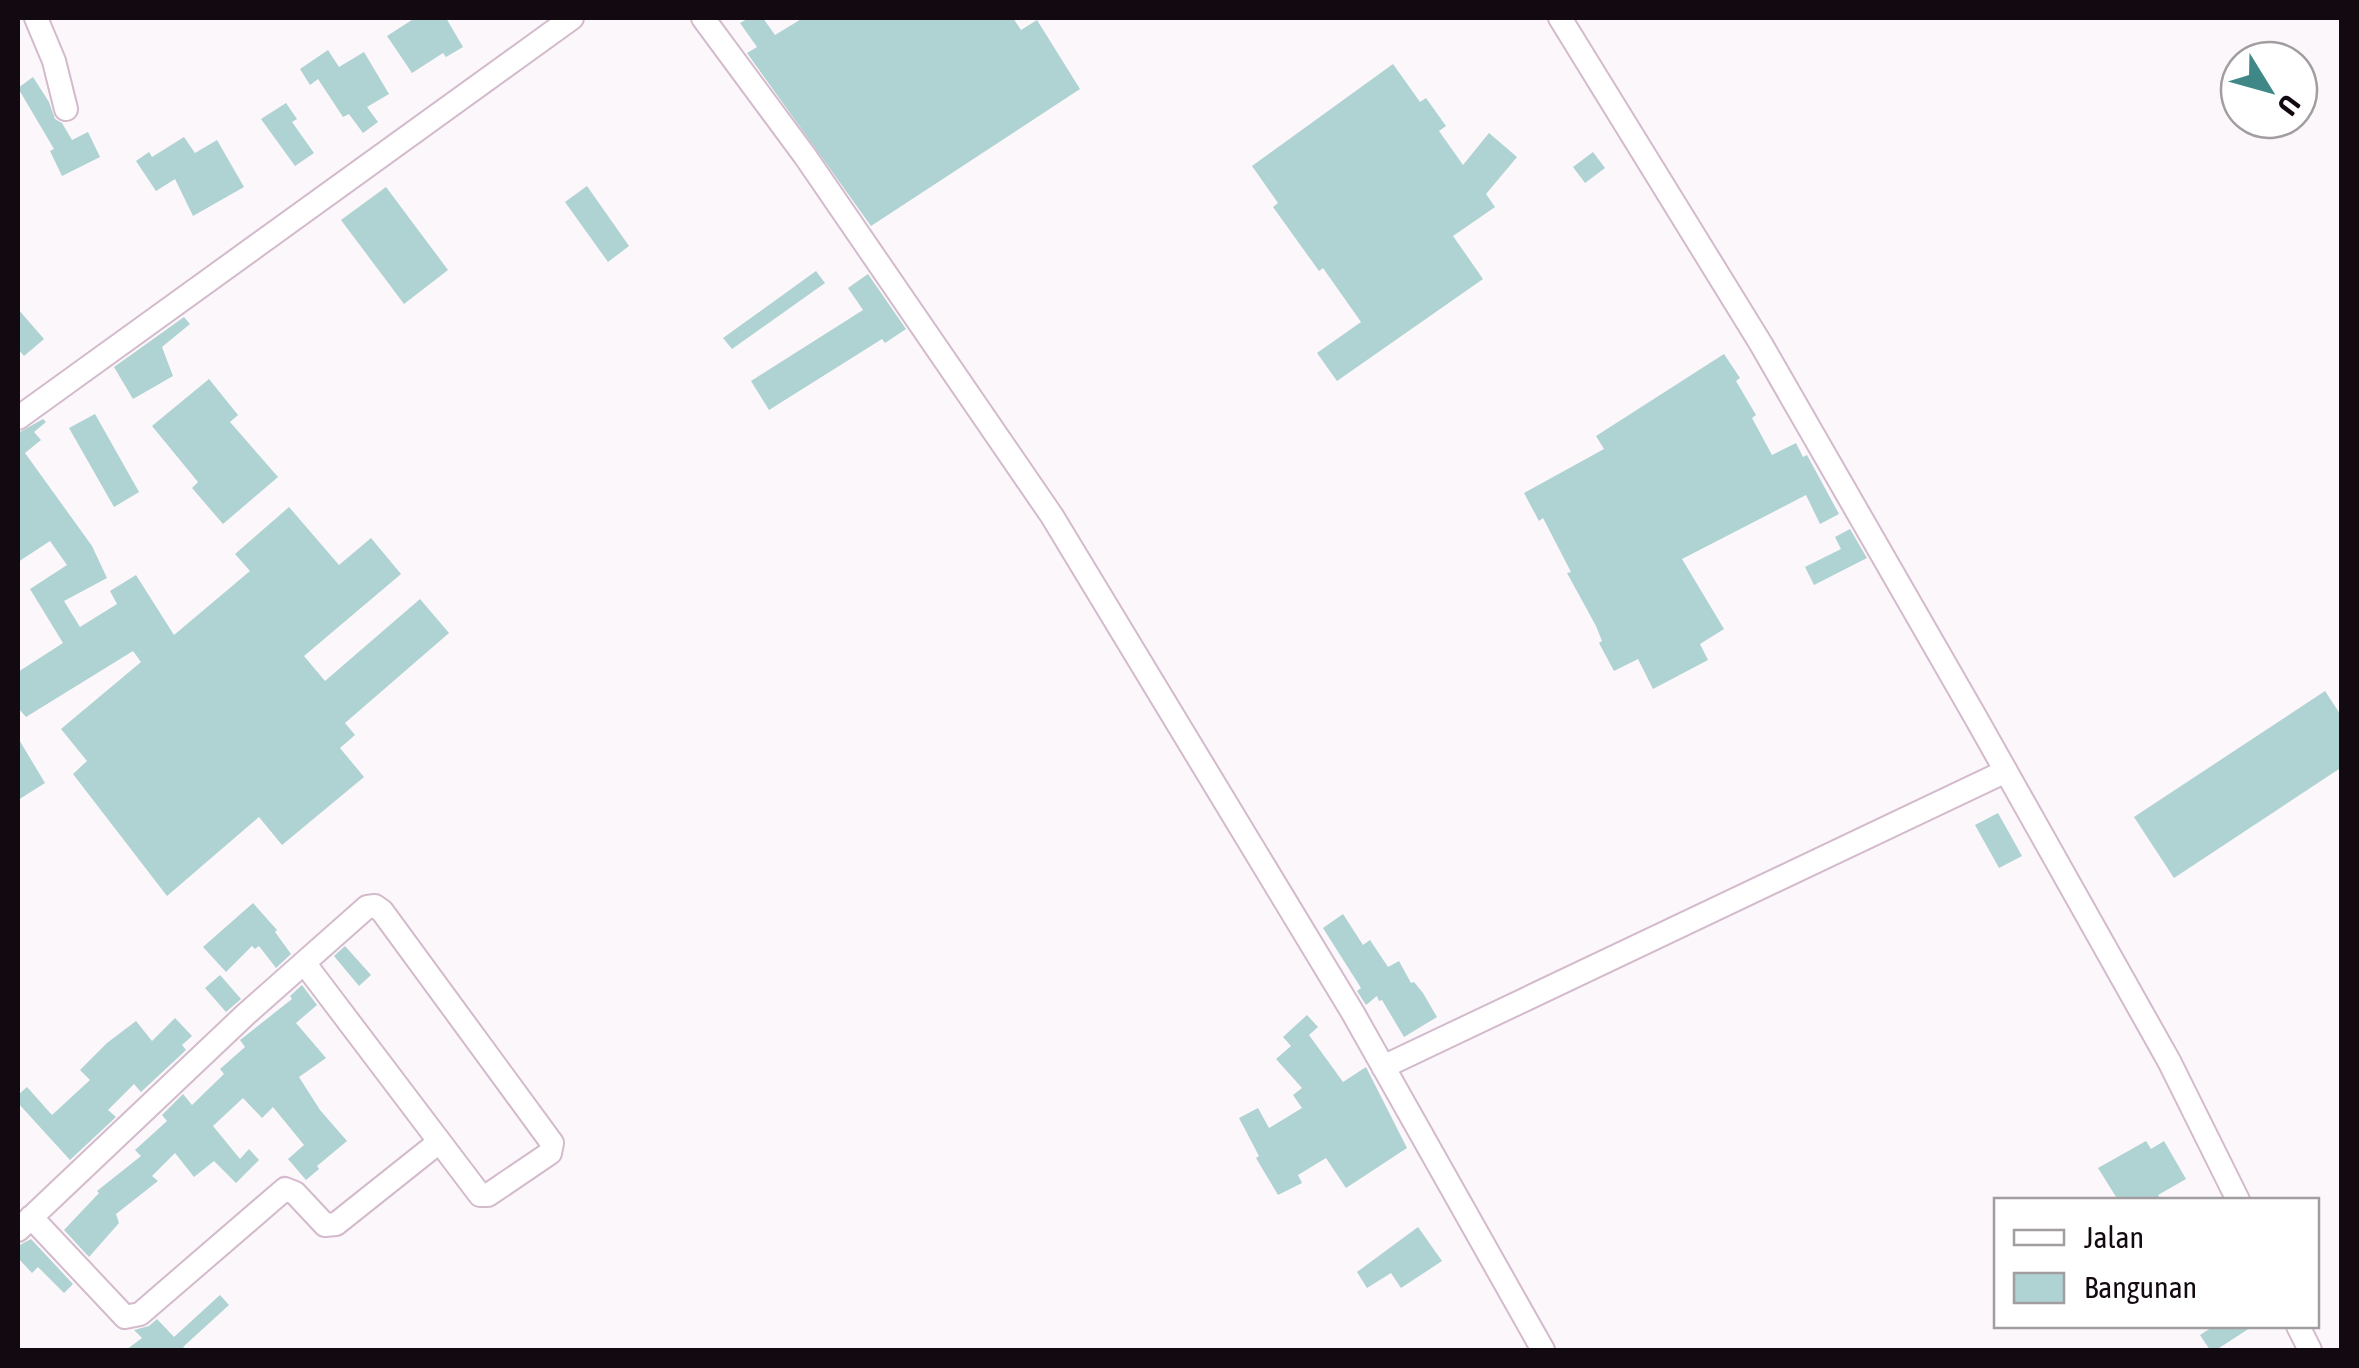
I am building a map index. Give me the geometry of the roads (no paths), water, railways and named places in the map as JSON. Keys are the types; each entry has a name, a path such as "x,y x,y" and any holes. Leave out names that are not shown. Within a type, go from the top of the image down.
{"street":[{"path":"36,18 54,61 66,110"},
{"path":"18,418 572,18"},
{"path":"703,18 805,156 1052,516 1383,1066 1543,1350"},
{"path":"1560,18 1761,344 2006,770 2169,1061 2237,1198"},
{"path":"1383,1066 2006,770"},
{"path":"305,964 480,1195 488,1195 552,1148 382,911 376,906 368,907 246,1015 24,1223 131,1318 284,1189 296,1193 325,1225 336,1224 439,1142"}]}
